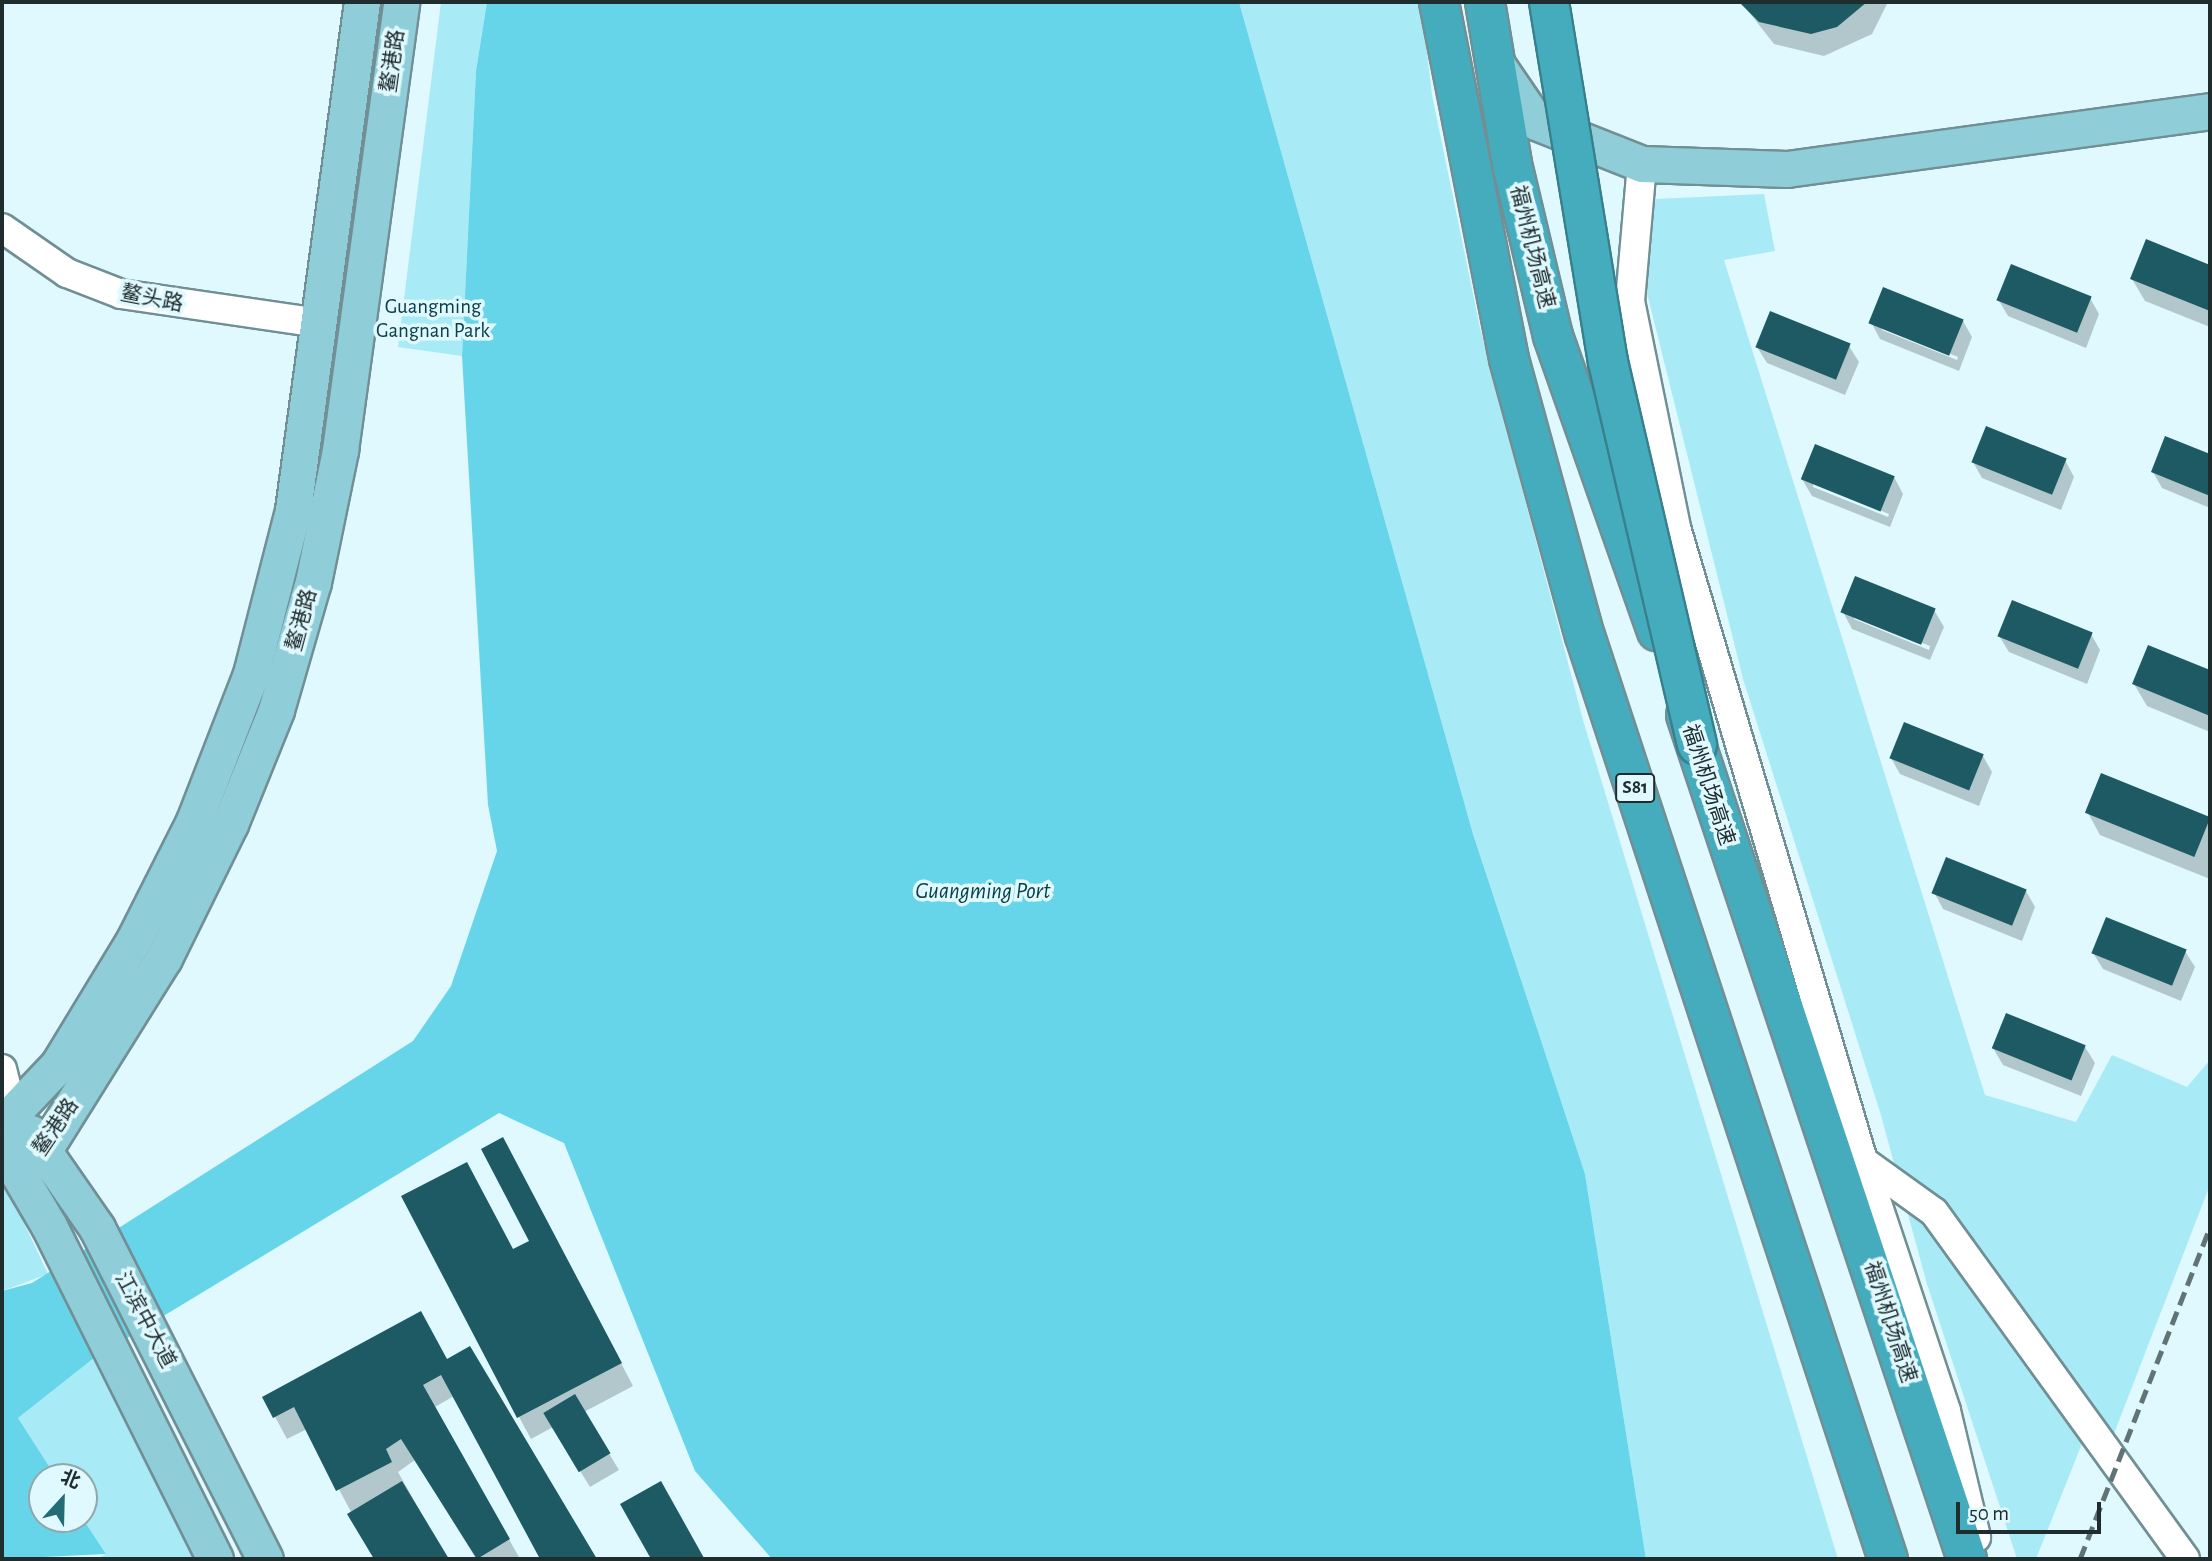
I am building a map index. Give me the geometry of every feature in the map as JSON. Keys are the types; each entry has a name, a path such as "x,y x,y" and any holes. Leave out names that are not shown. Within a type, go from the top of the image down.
{"highway":[{"name":"福州机场高速","path":"1439,2 1509,359 1585,636 1888,1559"},
{"name":"福州机场高速","path":"1485,2 1511,164 1553,336 1697,746 1967,1559"},
{"path":"1549,2 1608,362 1697,746"}],"main road":[{"name":"鳌港路","path":"6,1110 58,1065 134,940 229,737 283,556 320,323 362,2"},
{"name":"鳌港路","path":"22,1157 192,905 251,778 286,677 340,450 401,2"},
{"path":"1496,2 1497,71 1536,122 1642,164 1787,169 2210,111"},
{"name":"江滨中大道","path":"6,1110 22,1157 59,1246 113,1360 215,1559"},
{"name":"江滨中大道","path":"22,1157 97,1228 157,1341 265,1559"}],"street":[{"path":"1642,164 1630,301 1677,531 1863,1161 1946,1411 1982,1559"},
{"name":"鳌头路","path":"2,228 32,252 104,289 320,323"},
{"path":"2,1069 6,1110"},
{"path":"1863,1161 1934,1212 2185,1559"}],"green space":[{"name":"Guangming Gangnan Park","path":"441,2 487,2 476,71 462,356 398,347"},
{"path":"1239,2 1421,2 1432,95 1480,328 1583,720 1838,1559 1646,1559 1585,1174 1473,834"},
{"path":"1764,194 1775,251 1724,260 1985,1095 2076,1122 2112,1055 2187,1087 2210,1060 2210,1185 2105,1457 2085,1436 2036,1559 2017,1559 1927,1284 1880,1112 1743,679 1647,293 1655,199"},
{"path":"2,1176 48,1274 2,1291"},
{"path":"94,1358 207,1559 97,1559 106,1554 92,1533 98,1533 98,1463 47,1463 18,1418"}],"water":[{"name":"Guangming Port","path":"487,2 1239,2 1473,834 1585,1174 1646,1559 772,1559 695,1471 564,1143 499,1113 94,1358 18,1418 47,1463 28,1463 28,1533 92,1533 106,1554 2,1559 2,1291 32,1283 413,1041 451,986 497,851 488,805 462,356 476,71"}],"building":[{"path":"1739,2 1867,2 1837,27 1811,34 1759,22"},
{"path":"2146,239 2210,265 2210,311 2130,279"},
{"path":"2011,264 2092,297 2077,333 1996,300"},
{"path":"1883,287 1964,320 1949,356 1868,323"},
{"path":"1770,311 1851,344 1836,380 1755,347"},
{"path":"1986,426 2067,459 2052,495 1971,462"},
{"path":"2165,436 2210,454 2210,496 2151,472"},
{"path":"1815,444 1895,476 1881,511 1801,479"},
{"path":"1855,576 1936,609 1921,645 1840,612"},
{"path":"2012,600 2093,633 2078,669 1997,636"},
{"path":"2148,645 2210,670 2210,716 2132,684"},
{"path":"1904,722 1984,754 1969,790 1889,758"},
{"path":"2101,773 2210,817 2194,857 2085,813"},
{"path":"1946,857 2027,890 2012,926 1931,893"},
{"path":"2106,917 2187,950 2172,986 2091,953"},
{"path":"2006,1013 2086,1045 2072,1080 1992,1048"},
{"path":"503,1137 622,1363 517,1418 401,1196 467,1162 513,1249 529,1241 481,1149"},
{"path":"421,1311 447,1359 470,1346 597,1559 540,1559 441,1375 423,1385 510,1539 477,1559 401,1439 386,1449 392,1462 336,1491 294,1407 273,1418 262,1397"},
{"path":"575,1394 611,1453 579,1472 543,1413"},
{"path":"402,1481 449,1559 374,1559 347,1514"},
{"path":"661,1481 704,1558 651,1559 620,1504"}],"railway":[{"path":"2080,1559 2210,1227"}]}
